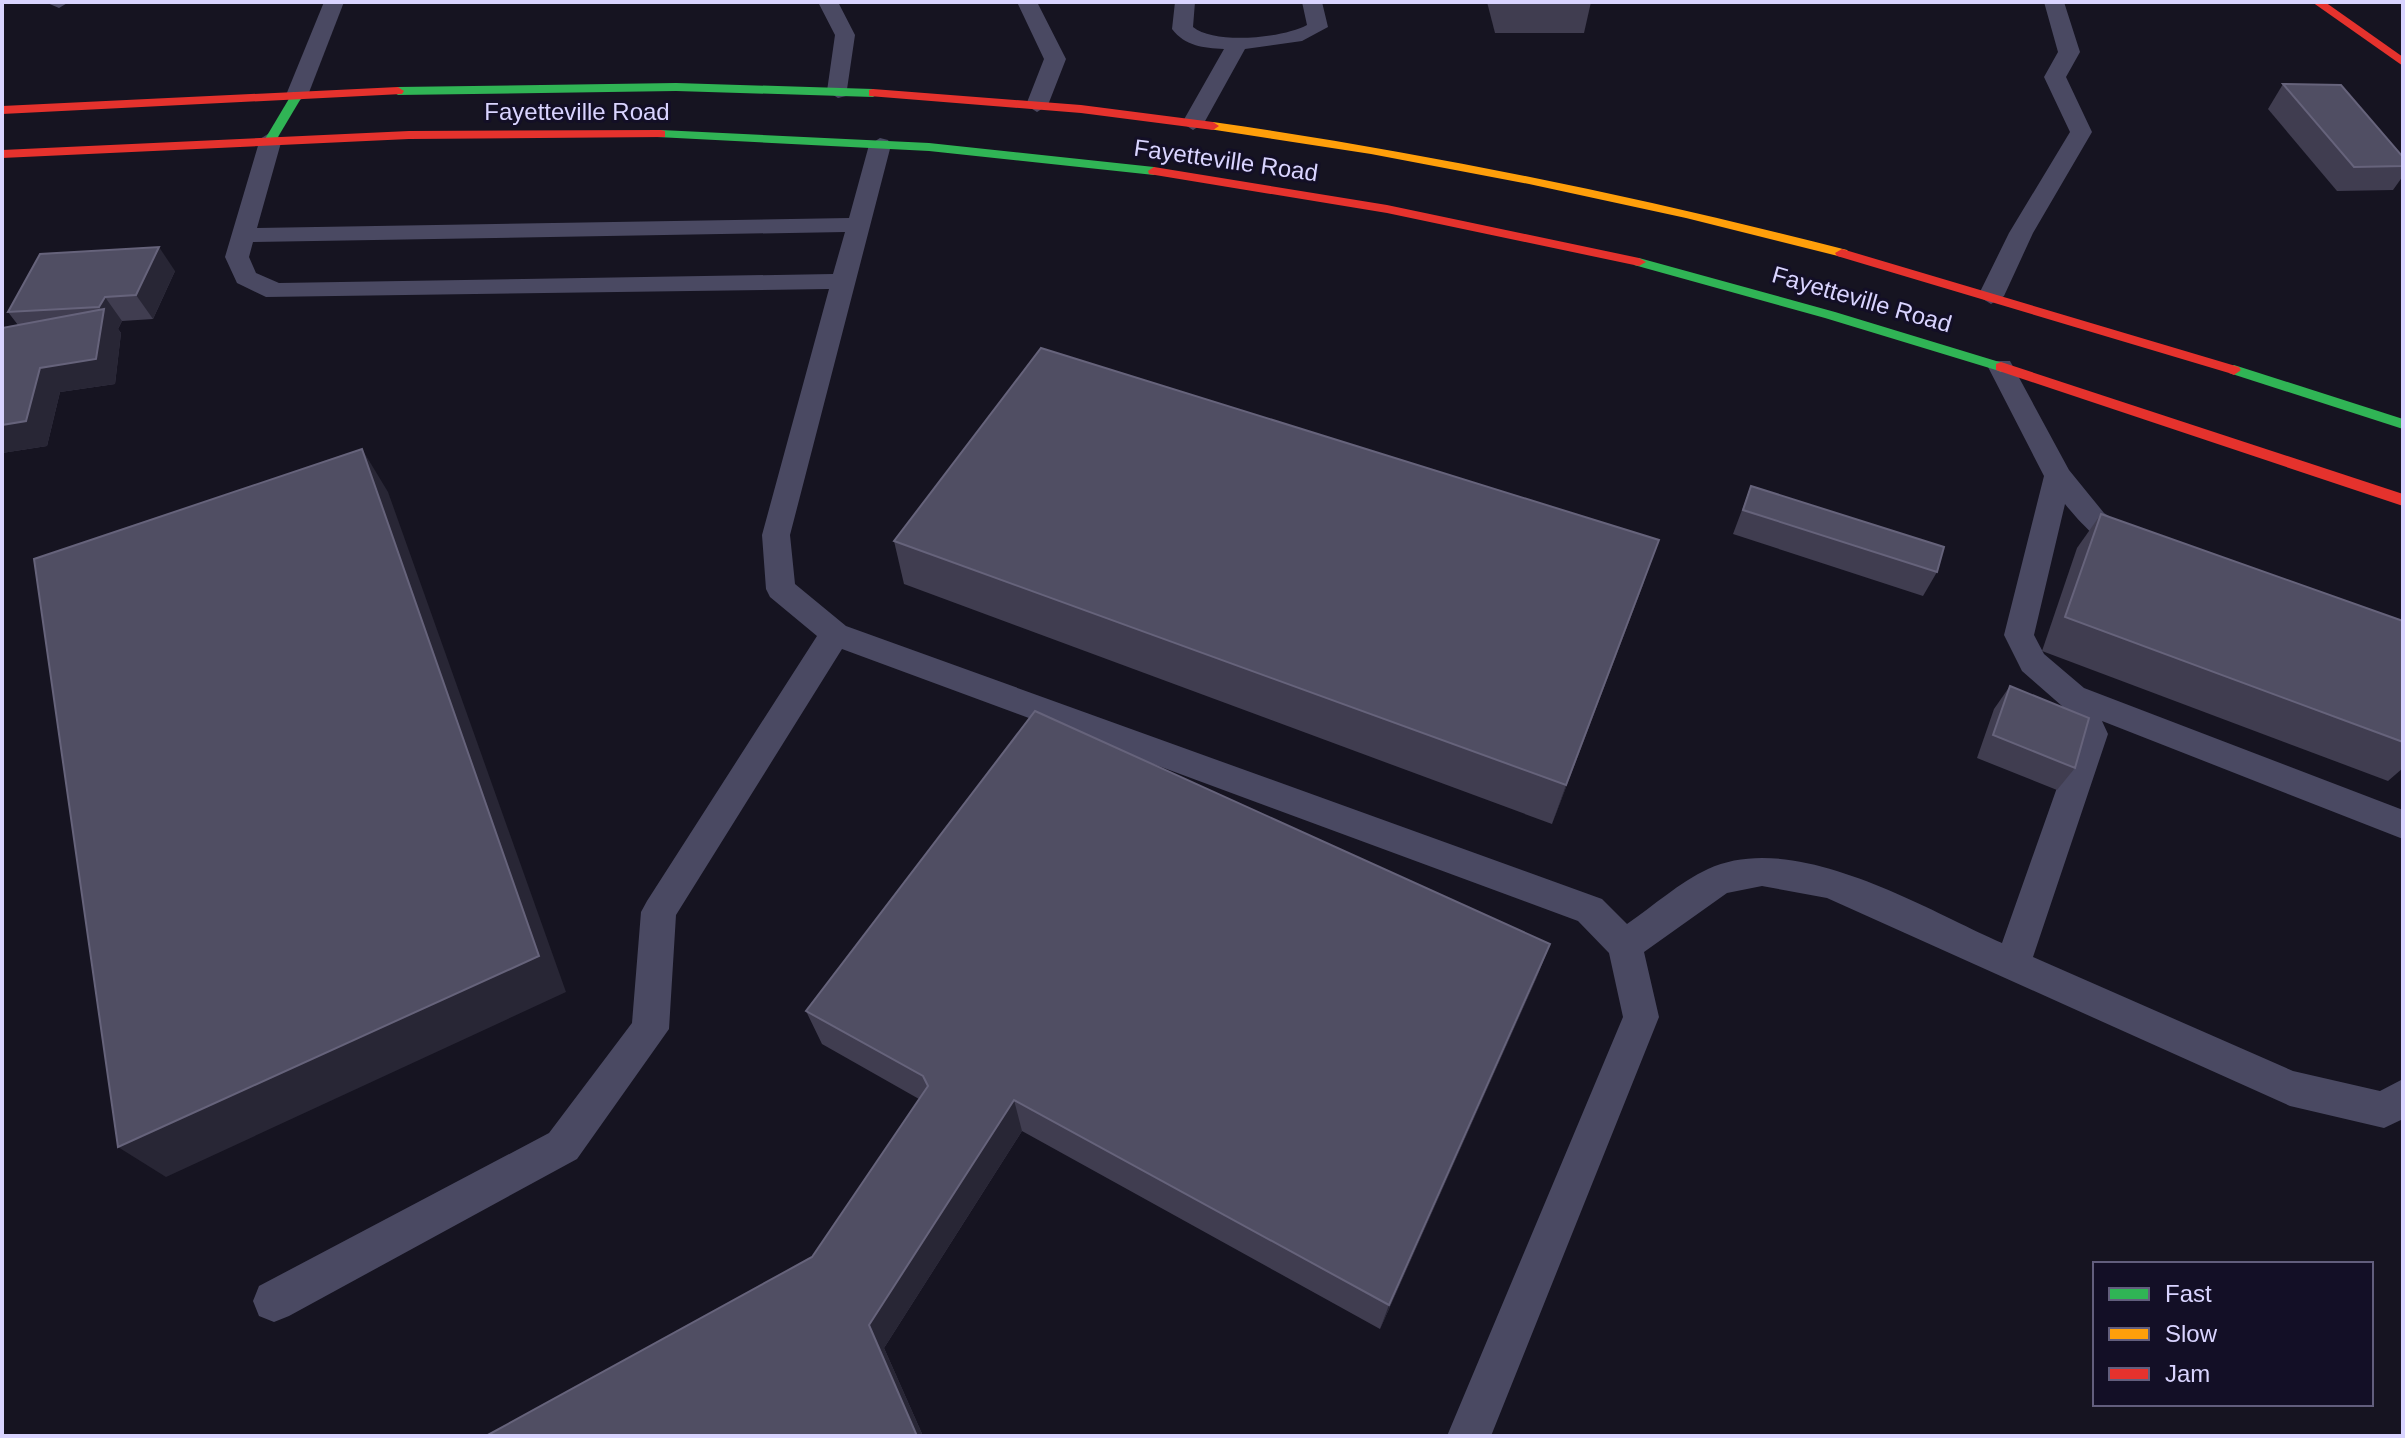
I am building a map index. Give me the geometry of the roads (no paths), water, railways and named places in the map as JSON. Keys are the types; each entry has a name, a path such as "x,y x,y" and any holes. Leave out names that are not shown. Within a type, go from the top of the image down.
{"main road":[{"path":"2318,2 2403,62"},
{"name":"Fayetteville Road","path":"2,110 297,95 604,86 838,91 1037,105 1193,123 1519,176 1690,215 1991,296 2403,424"},
{"path":"271,139 297,95"},
{"name":"Fayetteville Road","path":"2,154 271,139 654,134 880,145 1187,177 1381,208 1563,245 1740,288 2001,367 2403,500"}],"lane":[{"path":"297,95 334,2"},
{"path":"828,2 845,35 838,91"},
{"path":"1027,2 1055,59 1037,105"},
{"path":"1185,2 1182,29 1196,40 1238,43 1308,36 1318,27 1312,2"},
{"path":"1991,296 2021,233 2081,132 2055,77 2069,52 2054,2"},
{"path":"1193,123 1238,43"},
{"path":"271,139 237,257 246,278 275,291 845,281"},
{"path":"880,145 776,535 781,589 835,634 1590,910 1625,946 1641,1017 1469,1436"},
{"path":"243,235 859,225"},
{"path":"2001,367 2058,476 2094,520 2133,546 2163,556"},
{"path":"2058,476 2019,635 2033,662 2073,697 2403,825"},
{"path":"274,1301 563,1146 650,1029 659,912 835,634"},
{"path":"2012,965 2092,734 2073,697"},
{"path":"1625,946 1718,880 1762,871 1831,884 2290,1088 2384,1110 2403,1097"}]}
